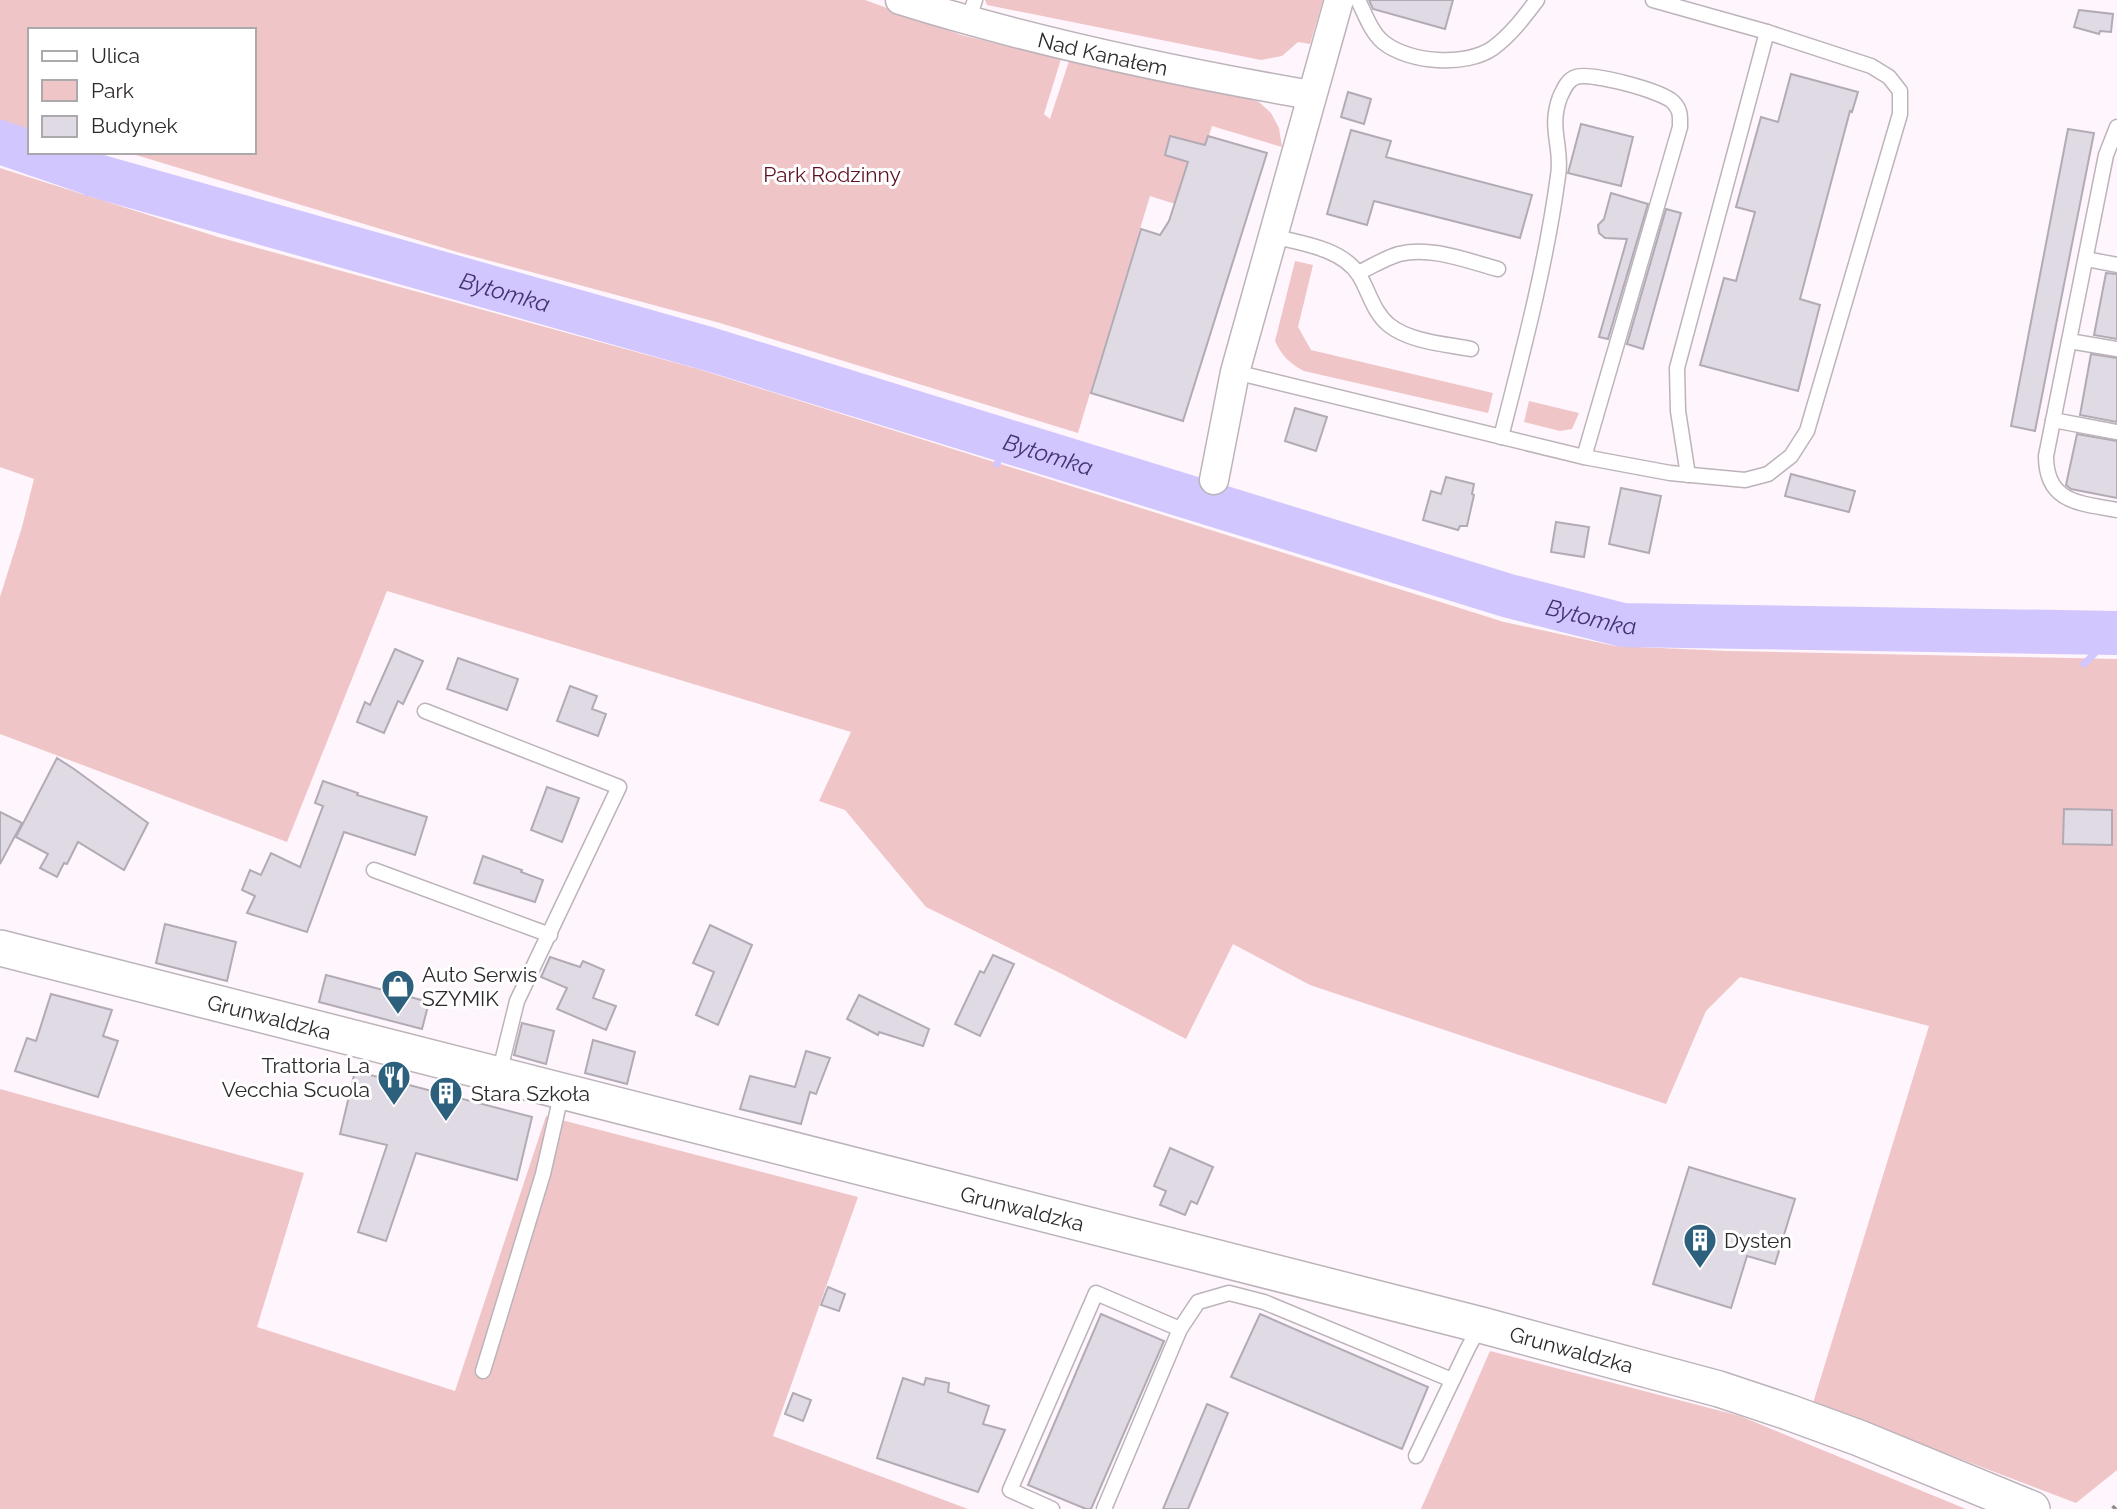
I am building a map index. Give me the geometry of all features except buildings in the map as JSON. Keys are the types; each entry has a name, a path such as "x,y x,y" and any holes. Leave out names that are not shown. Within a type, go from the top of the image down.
{"street":[{"name":"Nad Kanałem","path":"900,0 972,11 1070,47 1311,95"},
{"path":"1214,480 1235,372 1339,0"},
{"name":"Grunwaldzka","path":"0,948 1481,1325 1719,1389 1859,1438 2032,1509"}],"lane":[{"path":"1358,0 1374,32 1384,43 1400,51 1437,61 1464,60 1491,50 1516,27 1538,0"},
{"path":"1235,372 1584,457 1688,475 1745,480 1768,474 1791,456 1807,431 1900,114 1900,91 1889,77 1871,66 1767,32 1653,0"},
{"path":"1688,475 1678,411 1677,368 1767,32"},
{"path":"1501,437 1545,256 1559,172 1554,118 1559,100 1566,83 1577,77 1593,77 1618,83 1654,92 1671,100 1680,112 1680,127 1584,457"},
{"path":"2117,127 2106,155 2046,456 2046,470 2051,486 2062,496 2079,503 2117,510"},
{"path":"2101,180 2117,183"},
{"path":"1272,236 1327,251 1344,260 1358,273 1375,308 1390,325 1410,335 1471,349"},
{"path":"1358,273 1397,255 1417,251 1434,252 1498,269"},
{"path":"2085,259 2117,265"},
{"path":"2069,341 2117,349"},
{"path":"2053,420 2117,432"},
{"path":"425,711 619,787 517,1001 499,1075"},
{"path":"374,870 550,935"},
{"path":"484,1371 543,1174 562,1091"},
{"path":"1052,1509 1010,1490 1096,1293 1180,1329"},
{"path":"1104,1509 1180,1329 1198,1302 1229,1293 1265,1301 1452,1380"},
{"path":"1416,1456 1481,1325"}],"green space":[{"name":"Park Rodzinny","path":"0,0 865,0 961,35 1061,59 1044,114 1050,119 1069,61 1226,91 1259,102 1271,113 1279,128 1282,147 1212,126 1193,185 1182,182 1175,204 1150,196 1078,433 720,323 457,252 133,154 256,154 256,28 28,28 28,138 0,130"},
{"path":"985,0 1323,0 1310,44 1298,42 1282,56 1261,60 987,5"},
{"path":"0,168 218,237 698,369 1504,622 1615,646 2117,659 2117,1470 2076,1503 1813,1403 1929,1026 1740,977 1706,1011 1666,1104 1310,985 1233,944 1186,1039 926,907 845,810 819,801 851,732 387,591 287,842 0,734 0,597 34,479 0,467"},
{"path":"1295,261 1313,265 1298,327 1311,350 1493,393 1488,413 1304,371 1290,362 1275,341"},
{"path":"1529,401 1579,413 1572,429 1560,431 1524,422"},
{"path":"0,1089 304,1173 257,1327 455,1391 546,1116 858,1197 773,1436 968,1509 0,1509"},
{"path":"1490,1351 1740,1416 1966,1509 1421,1509"}],"waterway":[{"name":"Bytomka","path":"0,142 28,152"},
{"name":"Bytomka","path":"35,154 104,178 709,349 1509,596 1623,625 2117,633"},
{"path":"87,193 104,178"},
{"path":"997,464 1006,441"},
{"path":"2084,664 2115,633"}],"railway":[{"path":"2113,1509 2117,1505"}],"place":[{"name":"Auto Serwis SZYMIK","path":"398,1016"},
{"name":"Trattoria La Vecchia Scuola","path":"394,1107"},
{"name":"Stara Szkoła","path":"446,1123"},
{"name":"Dysten","path":"1700,1270"}]}
